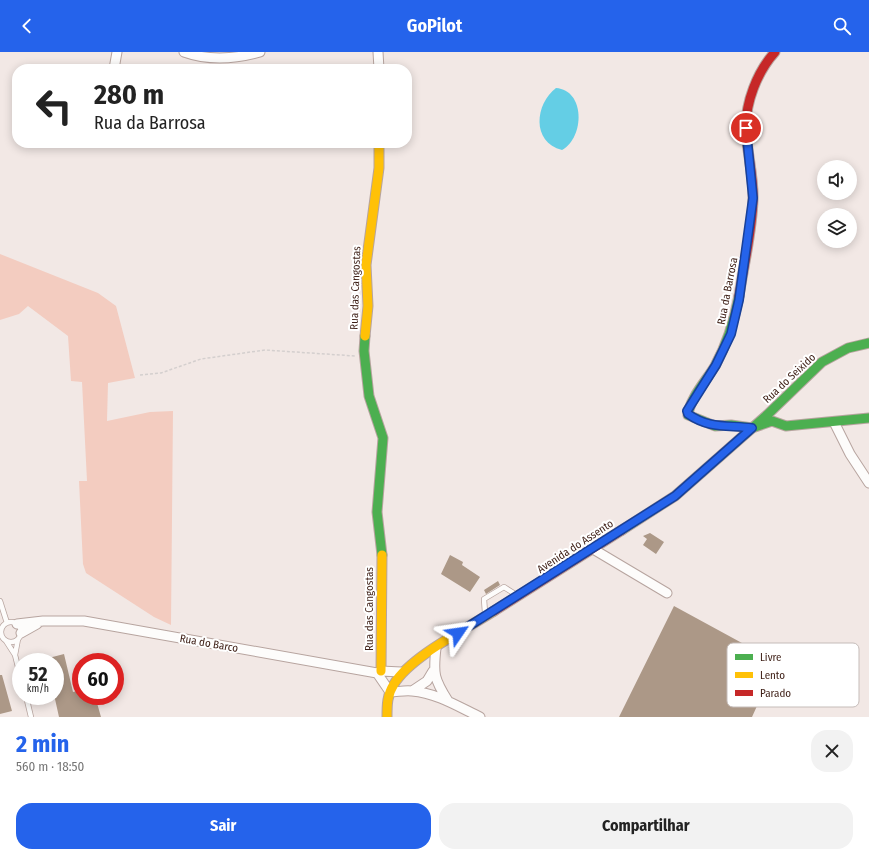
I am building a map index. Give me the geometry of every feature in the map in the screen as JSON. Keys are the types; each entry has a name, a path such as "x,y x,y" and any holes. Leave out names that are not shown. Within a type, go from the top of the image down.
{"street":[{"path":"115,64 117,52"},
{"path":"184,52 192,55 221,58 239,58 260,52"},
{"path":"378,52 379,64"},
{"name":"Rua da Barrosa","path":"775,52 767,61 753,89 748,114 746,128 753,198 748,244 734,322 716,365 687,411 688,414 694,419 714,426 731,425 752,428 772,421 786,426 869,418"},
{"name":"Rua das Cangostas","path":"379,148 379,168 366,265 368,306 364,357 369,396 383,438 377,512 382,554 379,672"},
{"name":"Rua do Seixido","path":"752,428 822,362 848,348 869,343"},
{"path":"834,422 850,454 869,483"},
{"name":"Avenida do Assento","path":"401,672 436,648 675,496 752,428"},
{"path":"593,549 667,594"},
{"name":"Rua do Barco","path":"19,632 40,622 84,621 379,672 401,672"},
{"path":"412,691 427,681 433,671 436,648"},
{"path":"433,671 439,687 448,701"},
{"path":"379,672 390,692"},
{"path":"387,717 386,712 390,692 401,672"},
{"path":"390,692 412,691 448,701 480,717"}],"lane":[{"path":"485,617 484,599 504,587 518,596"},
{"path":"0,601 7,623 19,632"},
{"path":"7,623 1,629 1,633 3,639 14,653"},
{"path":"3,639 13,642 19,632"},
{"path":"15,653 19,632"},
{"path":"29,705 32,717"}],"path":[{"path":"140,375 161,373 200,359 266,350 364,357"}],"shaded area":[{"path":"0,254 98,293 116,306 135,378 108,383 107,421 150,412 173,411 171,625 154,617 86,573 83,564 79,481 87,481 82,382 71,381 68,336 28,306 19,314 0,320"}],"water":[{"path":"556,88 566,91 572,97 577,105 578,115 578,125 575,135 570,144 562,150 552,146 545,139 541,131 540,122 540,113 544,103"}],"building":[{"path":"650,533 664,542 656,554 643,545 647,539 643,536"},
{"path":"450,555 463,562 462,565 480,577 470,592 441,574"},
{"path":"498,581 500,585 486,594 484,590"},
{"path":"674,606 742,643 727,643 727,707 757,707 752,717 619,717"},
{"path":"64,654 72,688 72,705 98,705 101,717 59,717 56,705 64,705"},
{"path":"0,675 2,675 12,711 0,714"}],"traffic: fast":[{"path":"739,296 727,341 715,366 695,396 688,415 715,426 731,425 752,428 772,421 786,426 869,418"},
{"path":"365,336 364,351 369,396 383,438 377,512 382,555"},
{"path":"622,530 675,496 767,415 822,362 848,348 869,343"}],"traffic: slow":[{"path":"365,336 368,306 366,265 379,168 379,148"},
{"path":"381,671 382,555"},
{"path":"387,717 387,704 390,692 394,684 412,664 440,644 494,611"}],"traffic: jam":[{"path":"739,296 749,236 753,200 746,120 753,88 763,69 775,52"},
{"path":"494,611 622,530"}],"route":[{"path":"458,633 675,496 752,428 731,425 714,426 694,419 688,414 687,411 716,365 731,334 739,300 748,244 753,198 752,169 746,128"}]}
